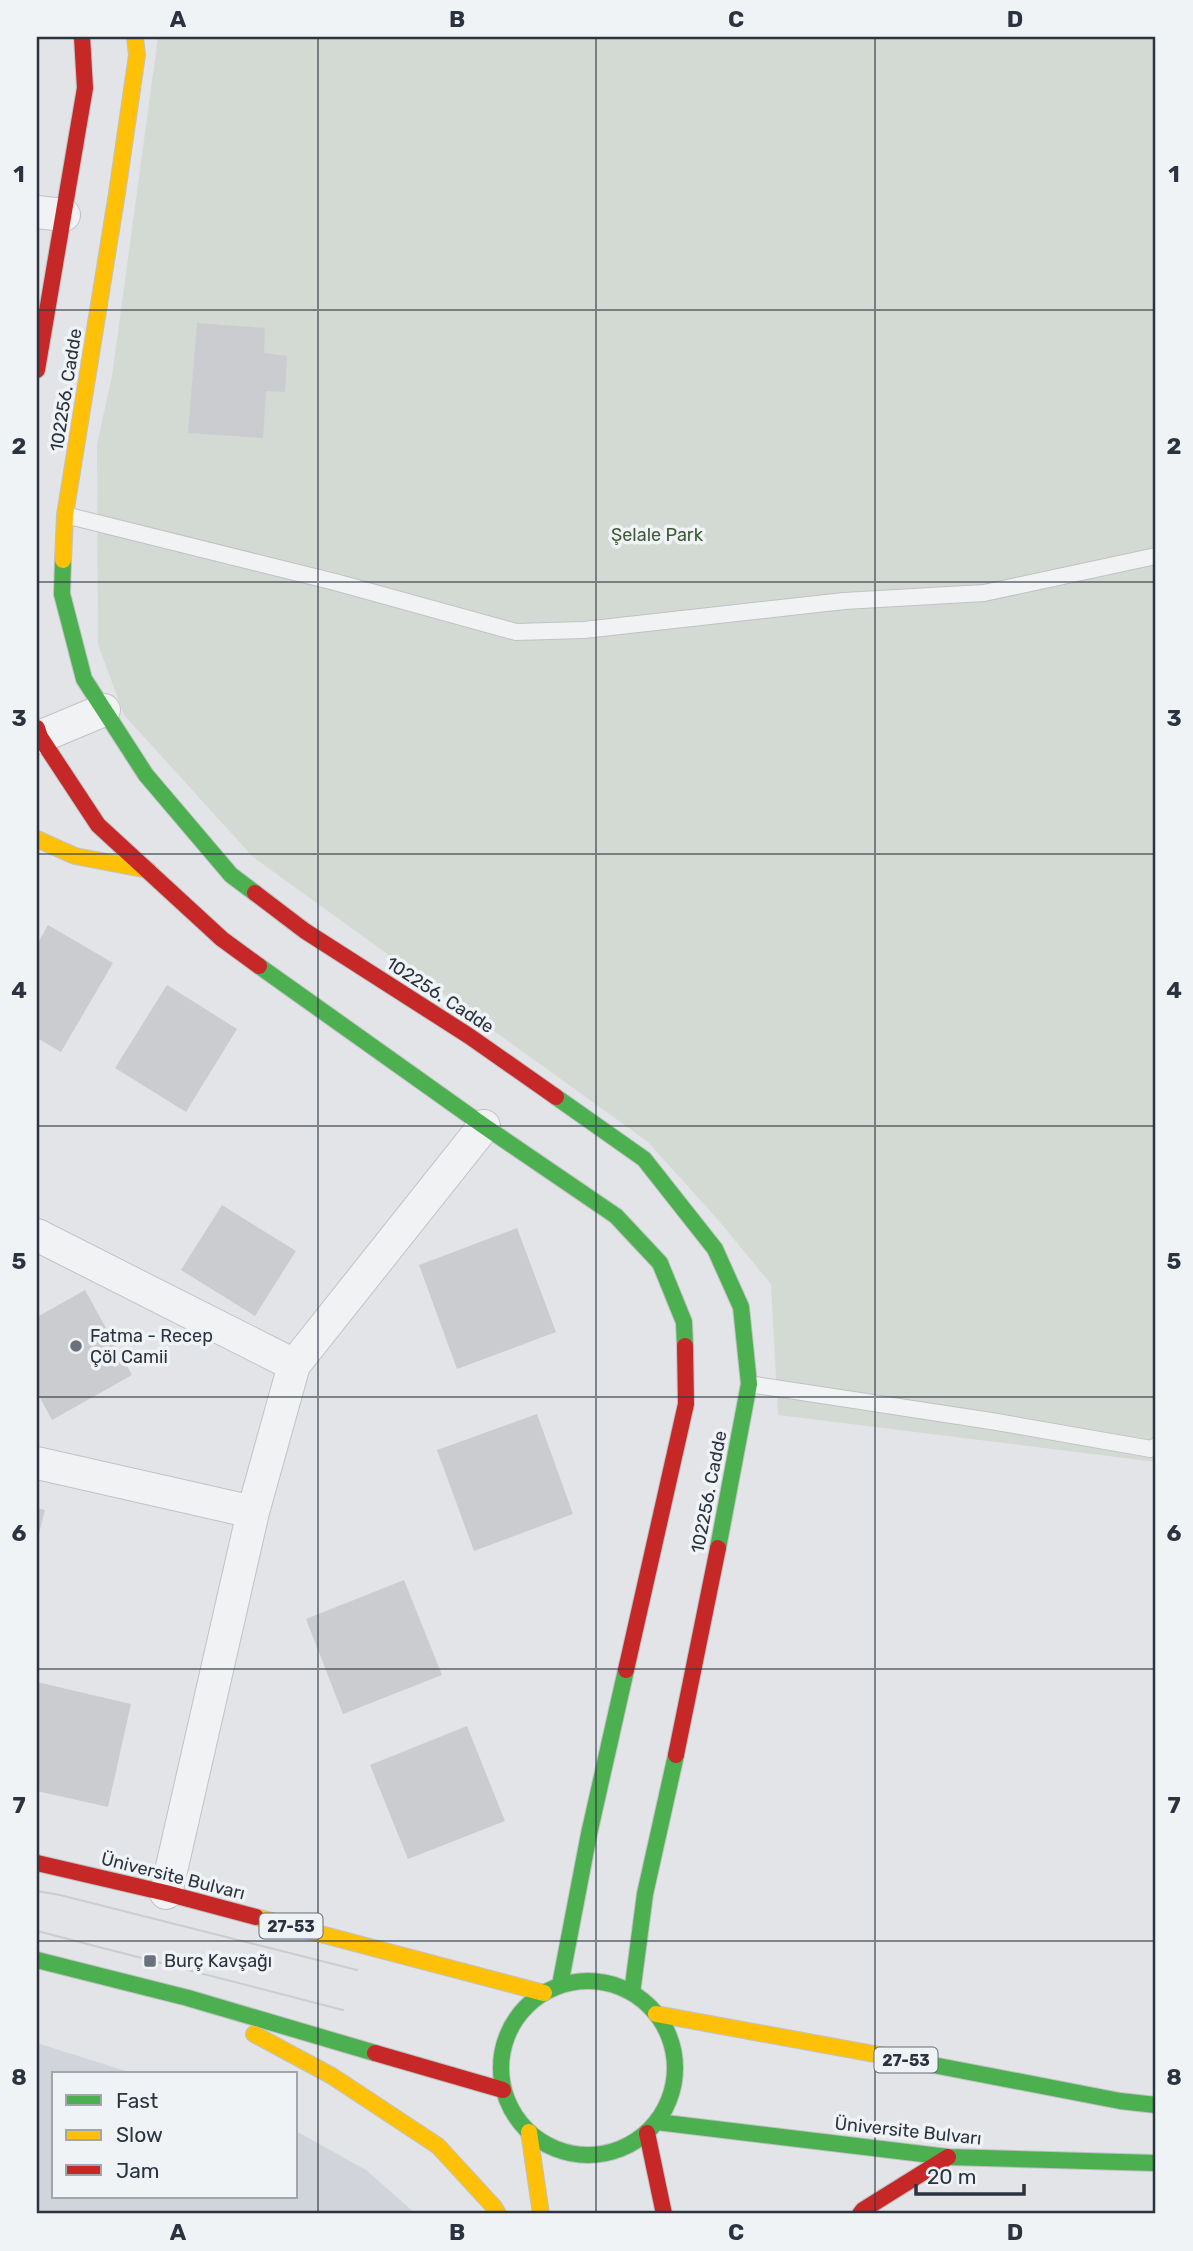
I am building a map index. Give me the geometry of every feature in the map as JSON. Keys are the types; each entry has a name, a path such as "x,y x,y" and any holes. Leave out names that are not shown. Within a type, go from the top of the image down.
{"street":[{"name":"102256. Cadde","path":"37,370 50,214 85,88 82,37"},
{"name":"102256. Cadde","path":"135,37 137,55 117,193 65,515 62,594 84,679 146,775 231,876 305,931 470,1036 643,1159 715,1249 741,1307 748,1384 740,1436 679,1741 645,1894 632,1993"},
{"path":"104,710 38,734 98,825 222,939 484,1126 616,1216 660,1263 684,1322 686,1404 589,1834 560,1986"},
{"path":"37,839 75,856 148,870"},
{"path":"166,1893 253,1512 294,1365 484,1126"},
{"path":"37,1235 294,1365"},
{"path":"37,1463 253,1512"},
{"name":"Üniversite Bulvarı","path":"37,1863 166,1893 544,1993"},
{"path":"37,1960 188,1998 503,2090"},
{"path":"585,1981 609,1984 632,1993 656,2014 670,2040 675,2068 670,2096 652,2127 625,2148 600,2155 575,2155 550,2147 529,2133 513,2113 503,2090 501,2062 507,2034 522,2011 544,1993 560,1986 585,1981"},
{"path":"188,1998 332,2076 438,2146 498,2214"},
{"name":"27-53","path":"656,2014 1121,2101 1156,2105"},
{"path":"652,2127 664,2214"},
{"name":"Üniversite Bulvarı","path":"652,2127 948,2157 1156,2163"},
{"path":"529,2133 541,2214"},
{"path":"860,2214 948,2157"}],"lane":[{"path":"65,515 322,579 516,632 584,630 844,601 984,593 1156,556"},
{"path":"748,1384 991,1421 1151,1449 1156,1446"}],"shaded area":[{"path":"37,2043 129,2072 52,2072 52,2198 298,2198 298,2132 366,2170 416,2214 37,2214"}],"green space":[{"name":"Şelale Park","path":"158,37 1156,37 1156,1462 778,1415 771,1284 648,1142 253,857 124,715 98,644 97,444 112,376"}],"building":[{"path":"197,323 265,328 264,353 287,356 285,392 266,391 263,438 188,433"},
{"path":"48,925 113,963 61,1052 37,1038 37,945"},
{"path":"167,985 237,1029 186,1112 115,1068"},
{"path":"222,1205 296,1251 255,1316 181,1270"},
{"path":"517,1228 556,1332 457,1369 419,1265"},
{"name":"Fatma - Recep Çöl Camii","path":"85,1290 132,1375 52,1420 37,1392 37,1317"},
{"path":"537,1414 573,1514 474,1551 437,1450"},
{"path":"37,1508 45,1510 38,1537 37,1537"},
{"path":"404,1580 442,1675 343,1714 306,1619"},
{"path":"37,1682 131,1704 108,1807 37,1791"},
{"path":"467,1726 505,1821 408,1859 370,1765"}],"tram line":[{"path":"37,1891 357,1970"},
{"path":"37,1931 343,2010"}],"traffic: fast":[{"path":"63,560 62,594 84,679 146,775 231,875 255,893"},
{"path":"259,966 616,1216 660,1263 684,1322 685,1346"},
{"path":"556,1097 644,1159 715,1249 741,1307 749,1384 718,1548"},
{"path":"560,1985 589,1834 626,1670"},
{"path":"632,1993 645,1894 676,1755"},
{"path":"37,1960 188,1998 375,2053"},
{"path":"588,1981 621,1988 649,2007 668,2035 675,2068 668,2101 649,2129 621,2148 588,2155 555,2148 527,2129 508,2101 501,2068 508,2035 527,2007 555,1988 588,1981"},
{"path":"923,2063 1120,2101 1156,2105"},
{"path":"657,2122 948,2157 1156,2163"}],"traffic: slow":[{"path":"63,560 65,515 137,55 135,37"},
{"path":"37,839 75,856 148,870"},
{"path":"256,1917 544,1993"},
{"path":"656,2014 923,2063"},
{"path":"254,2034 332,2076 438,2146 498,2214"},
{"path":"529,2132 541,2214"}],"traffic: jam":[{"path":"37,370 85,88 82,37"},
{"path":"37,728 40,737 98,825 222,939 259,966"},
{"path":"255,893 305,931 469,1036 556,1097"},
{"path":"626,1670 686,1404 685,1346"},
{"path":"676,1755 718,1548"},
{"path":"37,1863 256,1917"},
{"path":"375,2053 503,2090"},
{"path":"647,2133 664,2214"},
{"path":"860,2214 948,2157"}],"place":[{"name":"Fatma - Recep Çöl Camii","path":"76,1346"},
{"name":"Burç Kavşağı","path":"150,1961"}]}
